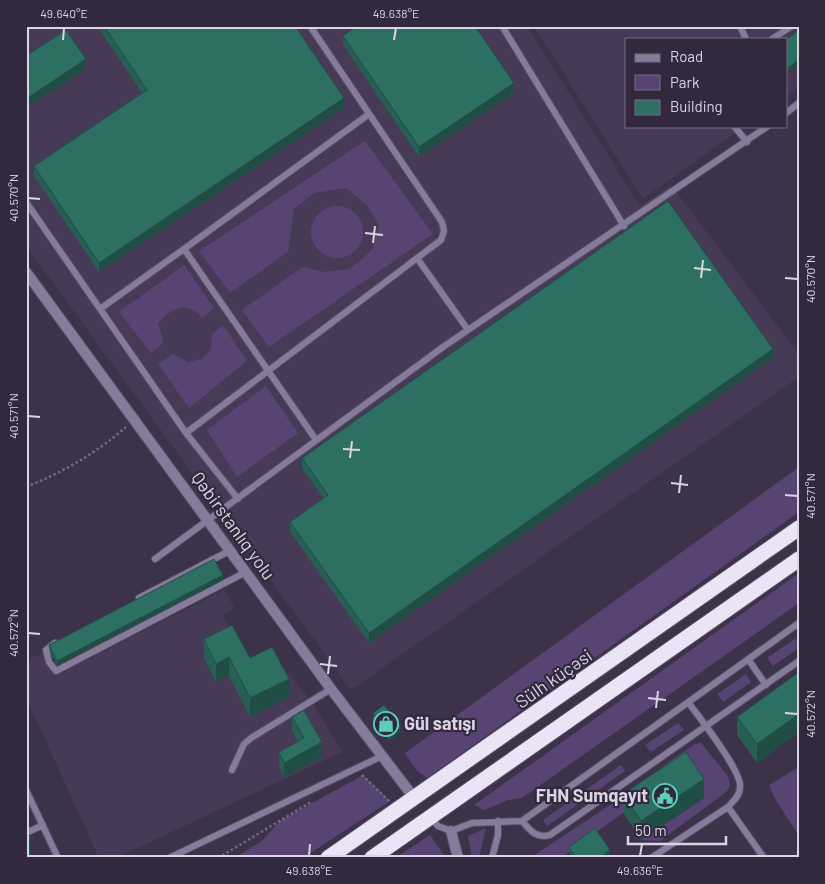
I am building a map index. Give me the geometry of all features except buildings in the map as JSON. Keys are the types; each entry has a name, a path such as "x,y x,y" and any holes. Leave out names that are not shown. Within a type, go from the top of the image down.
{"highway":[{"name":"Sülh küçəsi","path":"328,858 415,799 799,528"},
{"path":"372,858 799,559"},
{"path":"415,799 430,818"}],"street":[{"name":"Qəbirstanlıq yolu","path":"27,276 415,799"},
{"path":"451,831 458,858"}],"lane":[{"path":"186,433 268,369 441,240 444,231 442,222 310,26"},
{"path":"502,26 624,226"},
{"path":"740,26 746,38"},
{"path":"774,38 792,26"},
{"path":"788,111 799,103"},
{"path":"100,309 369,114"},
{"path":"736,128 747,142"},
{"path":"155,560 468,330 624,226 765,128"},
{"path":"26,202 186,433 238,499"},
{"path":"184,249 316,440"},
{"path":"417,258 468,330"},
{"path":"131,603 231,550"},
{"path":"64,638 46,650 49,662 56,671 246,572"},
{"path":"430,818 438,826 451,831 472,823 522,821 799,623"},
{"path":"748,659 766,685"},
{"path":"522,821 535,835 543,837 550,835 799,661"},
{"path":"232,770 244,744 251,738 332,689"},
{"path":"650,858 728,807 738,795 741,786 739,778 688,702"},
{"path":"169,858 382,756"},
{"path":"26,790 58,858"},
{"path":"728,807 764,858"},
{"path":"492,858 498,835 498,821"},
{"path":"26,833 42,825"}],"path":[{"path":"26,487 57,474 92,454 134,419"},
{"path":"361,775 390,801"},
{"path":"218,858 312,802"}],"shaded area":[{"path":"26,26 527,26 640,206 671,185 799,354 799,377 351,690 26,246"},
{"path":"534,26 799,26 799,87 788,95 788,38 625,38 625,128 742,128 643,199"},
{"path":"224,590 234,607 223,615 250,671 277,659 312,702 342,752 116,858 99,858 26,697 26,660 43,653 55,676"}],"green space":[{"path":"365,141 433,234 269,347 242,310 302,267 325,272 350,269 372,250 379,225 367,205 346,188 314,193 294,209 288,252 230,293 199,251"},
{"path":"337,206 347,208 355,214 361,222 363,232 361,242 355,250 347,256 337,258 327,256 319,250 313,242 311,232 313,222 319,214 327,208"},
{"path":"184,265 214,308 202,318 190,309 179,308 173,310 158,324 164,342 151,353 119,312"},
{"path":"223,325 247,361 189,408 158,364 173,354 188,362 202,359 211,349 212,334"},
{"path":"266,386 298,433 237,477 207,430"},
{"path":"799,467 799,512 427,778 417,771 405,753"},
{"path":"799,573 799,603 522,798 508,800 484,810 474,805"},
{"path":"796,638 799,648 773,666 767,658"},
{"path":"746,674 751,682 723,702 717,694"},
{"path":"678,723 684,730 651,752 645,745"},
{"path":"701,743 728,776 730,786 726,792 660,841 641,840 704,798 664,765 695,744"},
{"path":"621,765 625,771 547,826 543,820"},
{"path":"799,767 799,836 774,797 769,785"},
{"path":"363,775 390,801 303,858 234,858 262,841 280,821"},
{"path":"628,793 637,803 569,852 559,858 530,858"},
{"path":"486,828 479,858 472,858 468,836"},
{"path":"430,835 446,858 395,858"}],"place":[{"name":"Gül satışı","path":"386,724"},
{"name":"FHN Sumqayıt","path":"665,796"}]}
